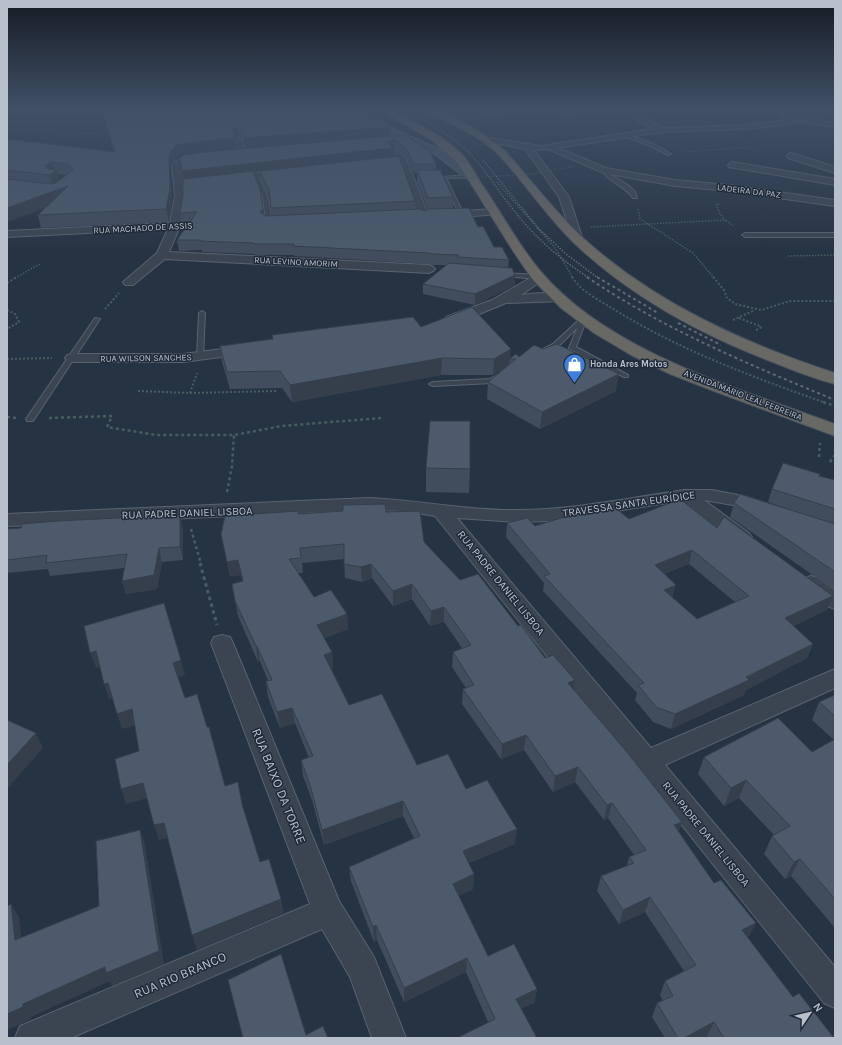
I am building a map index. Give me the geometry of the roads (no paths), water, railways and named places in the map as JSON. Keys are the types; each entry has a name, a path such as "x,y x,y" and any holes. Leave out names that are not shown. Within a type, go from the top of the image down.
{"highway":[{"name":"AVENIDA MÁRIO LEAL FERREIRA","path":"458,157 496,212 514,244 539,277 560,298 584,318 625,345 676,370 835,430"},
{"path":"505,157 560,222 576,234 621,276 667,307 734,341 773,358 835,379"}],"main road":[{"name":"AVENIDA MÁRIO LEAL FERREIRA","path":"446,157 470,176"}],"street":[{"path":"129,282 162,255 175,226 183,184 176,166 181,160 208,157"},
{"path":"399,157 403,160 413,178 427,216 496,212"},
{"path":"535,157 564,197 576,234"},
{"name":"LADEIRA DA PAZ","path":"573,157 604,170 668,182 729,188 835,203"},
{"path":"793,157 835,170"},
{"path":"388,162 403,160"},
{"path":"732,165 835,182"},
{"path":"218,181 294,172"},
{"name":"RUA MACHADO DE ASSIS","path":"7,234 175,226"},
{"name":"RUA LEVINO AMORIM","path":"162,255 429,269"},
{"path":"439,324 501,301 539,277"},
{"path":"501,301 535,297 560,298"},
{"name":"RUA WILSON SANCHES","path":"72,358 183,358 261,348"},
{"path":"808,370 835,375"},
{"path":"684,495 759,550"},
{"name":"TRAVESSA SANTA EURÍDICE","path":"441,511 516,516 551,515 684,495 712,495 737,500 775,512"},
{"name":"RUA PADRE DANIEL LISBOA","path":"7,520 369,504 404,505 441,511 835,992"},
{"path":"794,573 835,602"},
{"name":"RUA BAIXO DA TORRE","path":"222,643 328,911 363,968 389,1038"},
{"path":"647,761 835,678"},
{"name":"RUA RIO BRANCO","path":"32,1038 328,911"}],"lane":[{"path":"604,170 607,177 629,189 635,197"},
{"path":"256,176 265,192 272,222"},
{"path":"462,214 440,177 470,176"},
{"path":"745,235 835,235"},
{"path":"494,274 539,277"},
{"path":"200,356 202,313"},
{"path":"541,352 555,345 584,318"},
{"path":"584,318 572,348 626,376"},
{"path":"30,419 98,319"},
{"path":"433,384 492,381 503,374"}],"railway":[{"path":"473,157 509,205 532,232 559,256 589,278"},
{"path":"483,160 539,229 566,254 598,278"},
{"path":"587,277 616,296 676,330 835,400"},
{"path":"597,277 658,313"},
{"path":"678,323 721,345"}],"place":[{"name":"Honda Ares Motos","path":"575,384"}]}
